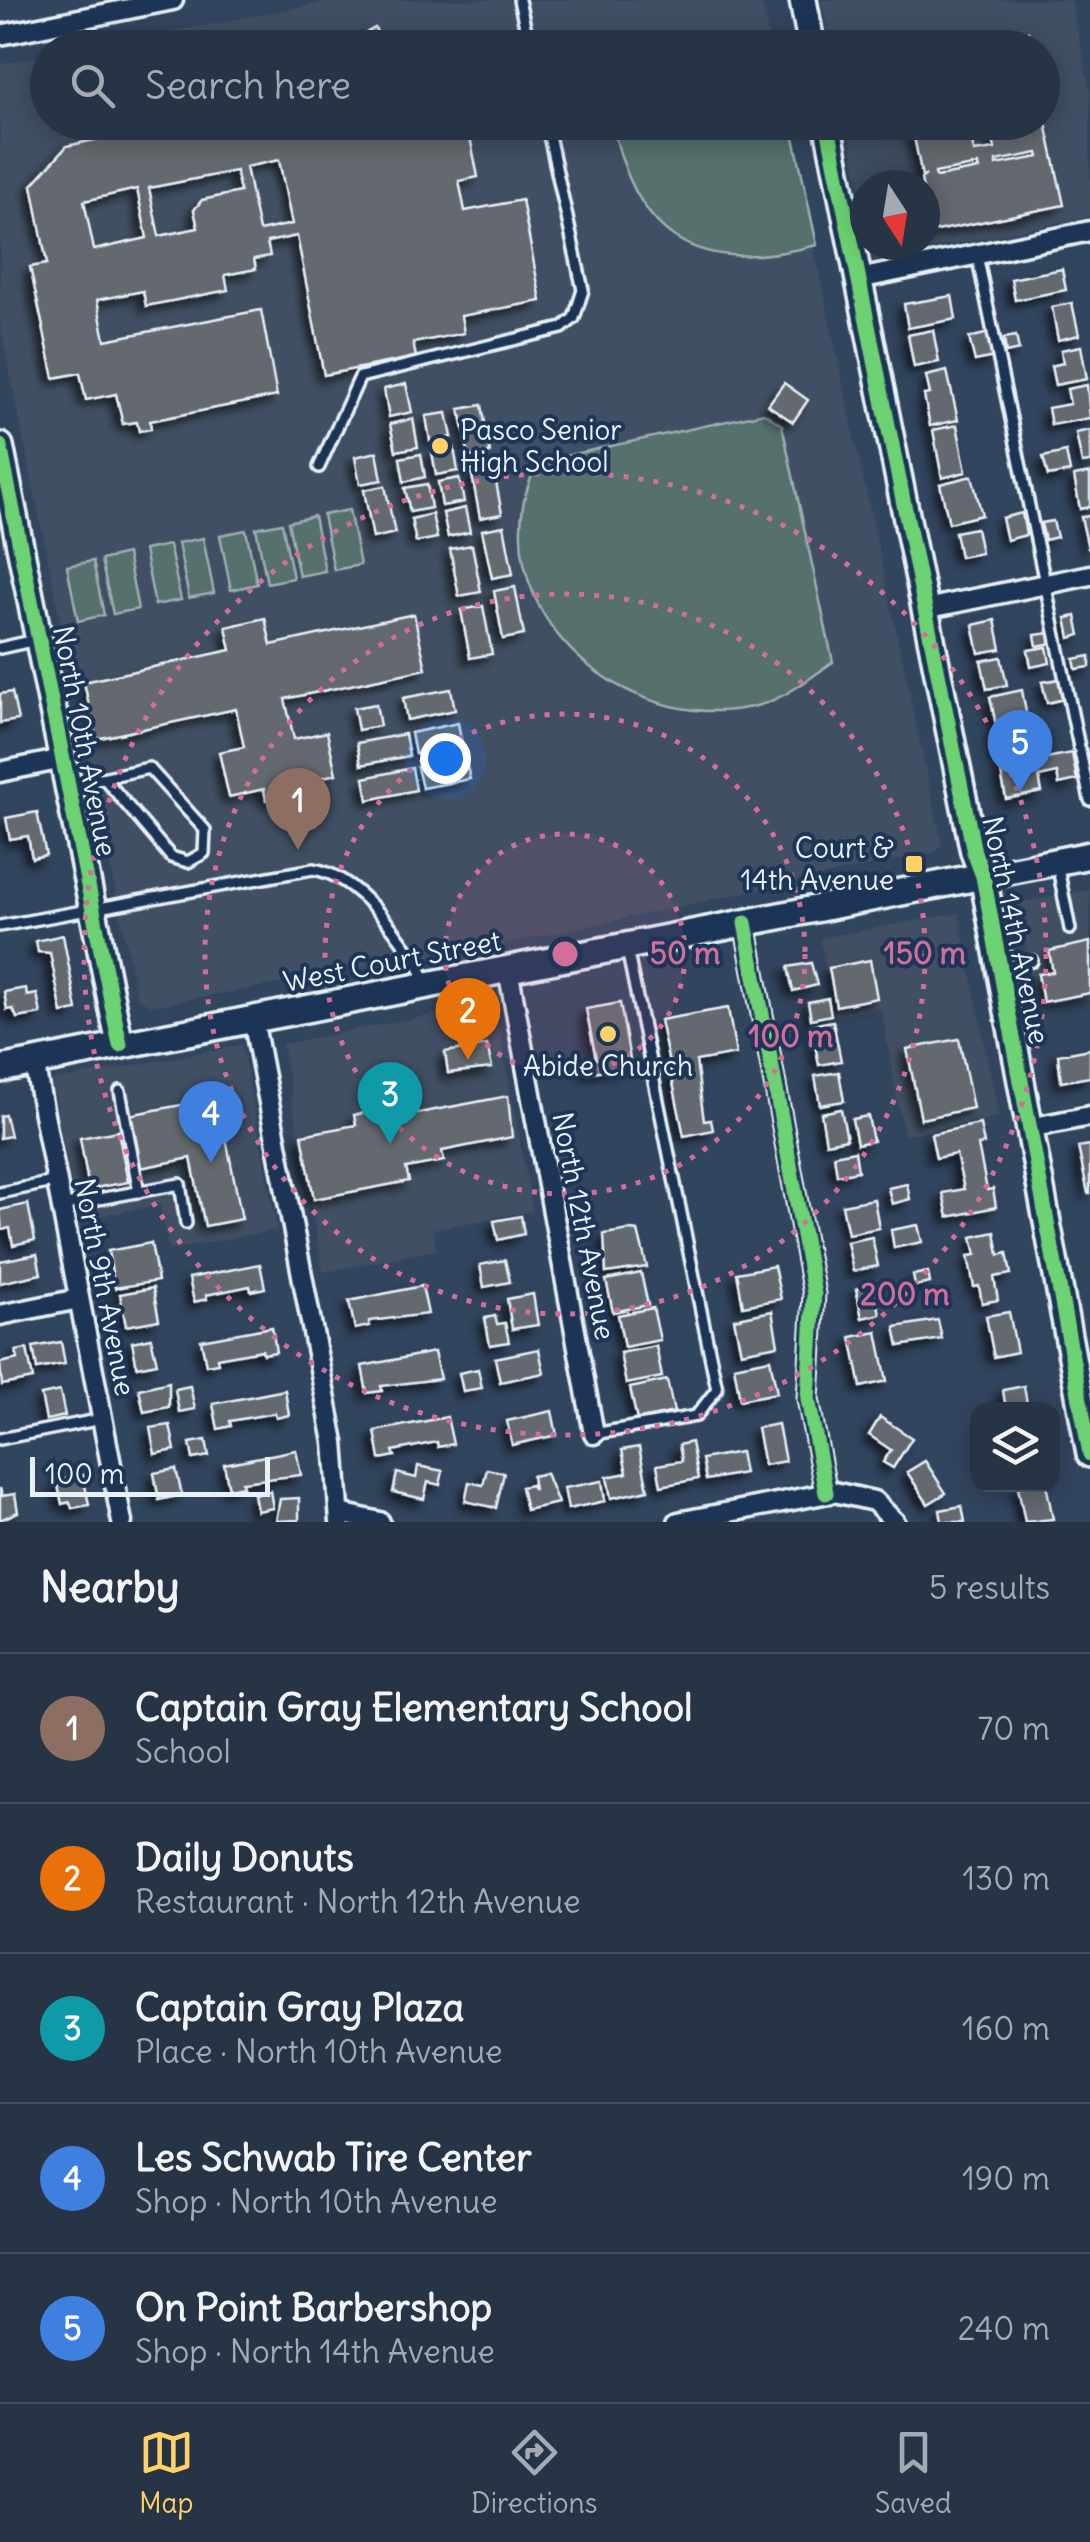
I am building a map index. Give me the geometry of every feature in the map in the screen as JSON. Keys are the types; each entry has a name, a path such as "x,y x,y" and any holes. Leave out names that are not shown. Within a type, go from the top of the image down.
{"street":[{"path":"0,35 173,0"},
{"path":"803,0 809,30"},
{"name":"North 14th Avenue","path":"831,140 982,876 1029,1128 1080,1348 1090,1454"},
{"path":"859,278 1090,231"},
{"name":"North 10th Avenue","path":"0,446 8,524 39,639 120,1045"},
{"path":"925,609 1090,575"},
{"path":"0,772 65,772"},
{"name":"West Court Street","path":"0,1069 1090,855"},
{"path":"745,923 814,1294 808,1400 826,1493"},
{"name":"North 12th Avenue","path":"508,969 594,1434"},
{"path":"253,1019 334,1442 340,1518 380,1522"},
{"name":"North 9th Avenue","path":"34,1062 122,1522"},
{"path":"1029,1128 1090,1116"},
{"path":"0,1315 79,1299"},
{"path":"678,1522 826,1493 862,1496 895,1522"}],"lane":[{"path":"519,0 526,30"},
{"path":"319,468 360,376 562,328 574,318 583,290 550,140"},
{"path":"977,254 1090,800"},
{"path":"0,648 39,639"},
{"path":"65,772 104,778 149,768 205,830 204,853 188,862 171,857 104,778"},
{"path":"1057,861 1070,929"},
{"path":"0,926 294,872 326,871 351,883 417,962 429,985"},
{"path":"594,1434 696,1416 717,1389 626,946"},
{"path":"1000,968 1032,961"},
{"path":"120,1092 139,1192"},
{"path":"0,1192 57,1182"},
{"path":"61,1206 180,1184 186,1223"},
{"path":"0,1439 102,1419"}],"shaded area":[{"path":"336,0 761,0 767,30 180,30"},
{"path":"821,0 1071,0 1090,91 1090,216 940,247 940,170 857,170 850,140 1060,140 1060,30 827,30"},
{"name":"Pasco Senior High School","path":"30,58 30,140 791,140 942,844 936,852 508,943 152,1006 137,998 0,324 0,64"},
{"path":"1090,890 1090,998 1036,1008 1017,903"},
{"path":"959,913 999,1117 904,1135 881,1008 835,1017 820,938"},
{"path":"494,1003 533,1211 433,1229 436,1250 323,1272 282,1044"},
{"path":"242,1045 277,1230 169,1250 160,1205 78,1220 52,1081"}],"green space":[{"path":"617,140 795,140 817,245 739,255 707,251 680,240 657,222 639,197"},
{"path":"764,413 782,425 833,662 789,692 760,705 715,711 670,706 628,690 589,666 558,635 535,596 522,553 523,506 537,462"},
{"path":"349,510 360,565 334,570 323,515"},
{"path":"314,516 325,571 299,576 288,522"},
{"path":"282,523 293,578 267,583 256,528"},
{"path":"246,530 257,584 231,590 220,535"},
{"path":"203,538 214,593 189,598 178,543"},
{"path":"169,545 181,600 155,605 144,550"},
{"path":"127,554 138,609 113,614 101,560"},
{"path":"93,561 104,615 78,621 67,566"}],"building":[{"path":"94,140 471,140 478,177 459,181 465,211 522,200 541,301 461,316 464,333 413,343 416,357 324,375 297,236 267,242 270,256 254,259 256,269 225,275 228,290 146,306 143,291 97,300 105,340 261,310 277,396 150,421 151,429 139,431 137,422 123,424 116,394 86,400 80,373 54,378 30,267 47,264 32,185 67,146","holes":["279,160 292,224 259,231 246,167","236,171 240,192 202,200 194,210 198,228 159,236 149,188","137,189 147,238 94,250 84,201"]},
{"path":"915,140 972,140 974,152 995,149 993,140 1050,140 1064,205 940,230 940,176 979,169 978,165 940,172 921,170","holes":["1038,153 1039,157 996,165 996,161"]},
{"path":"1062,269 1066,290 1015,300 1011,279"},
{"path":"952,296 956,319 908,328 904,304"},
{"path":"1072,303 1079,335 1058,340 1052,307"},
{"path":"933,330 939,362 914,367 908,335"},
{"path":"989,333 994,357 975,361 969,338"},
{"path":"1016,336 1019,350 1006,353 1004,338"},
{"path":"1081,346 1087,379 1055,385 1051,366 1063,363 1061,350"},
{"path":"947,371 958,420 930,426 924,395 930,394 926,376"},
{"path":"784,383 808,400 793,422 768,405"},
{"path":"406,384 412,412 389,417 384,389"},
{"path":"1087,385 1090,418 1051,425 1048,408 1070,404 1067,389"},
{"path":"482,405 490,453 469,457 460,409"},
{"path":"447,413 452,437 430,441 426,416"},
{"path":"413,419 418,447 396,451 390,424"},
{"path":"957,425 966,472 942,478 933,430"},
{"path":"1090,430 1090,462 1082,463 1076,433"},
{"path":"454,448 458,471 436,475 432,452"},
{"path":"377,452 382,480 360,484 355,457"},
{"path":"1066,452 1070,472 1048,476 1043,457"},
{"path":"421,454 425,477 404,482 400,458"},
{"path":"493,466 502,514 480,518 471,470"},
{"path":"1090,473 1090,507 1080,509 1074,476"},
{"path":"972,476 982,515 949,523 940,484"},
{"path":"459,478 464,502 442,506 438,482"},
{"path":"427,484 431,508 410,512 405,488"},
{"path":"385,486 395,533 373,538 364,490"},
{"path":"465,508 470,532 448,537 443,513"},
{"path":"1022,513 1026,535 1007,540 1002,518"},
{"path":"432,514 437,538 416,542 411,519"},
{"path":"1090,516 1090,547 1088,548 1081,517"},
{"path":"1053,521 1057,537 1045,540 1041,523"},
{"path":"504,526 513,574 492,578 482,530"},
{"path":"976,528 981,553 960,557 955,532"},
{"path":"472,545 481,592 459,596 450,549"},
{"path":"515,587 524,635 503,639 494,591"},
{"path":"483,606 492,654 470,658 461,610"},
{"path":"414,614 426,669 285,699 294,739 327,732 336,774 293,784 295,794 266,800 264,789 229,797 219,752 244,747 236,709 96,739 84,682 231,650 226,627 265,618 271,645"},
{"path":"1076,616 1080,635 1070,638 1066,618"},
{"path":"995,620 1001,649 979,653 973,625"},
{"path":"1050,633 1052,643 1037,646 1035,635"},
{"path":"1047,647 1050,663 1031,667 1028,650"},
{"path":"1090,656 1090,667 1076,669 1074,659"},
{"path":"1001,657 1007,685 987,689 981,661"},
{"path":"1059,679 1064,699 1047,703 1042,682"},
{"path":"451,689 455,710 407,720 403,698"},
{"path":"1022,690 1027,718 996,725 990,697"},
{"path":"12,692 18,720 0,723 0,694"},
{"path":"376,704 380,726 358,730 354,708"},
{"path":"458,723 462,745 415,754 411,733"},
{"path":"1032,723 1038,752 999,760 993,732"},
{"path":"405,734 409,756 361,765 357,743"},
{"path":"1072,753 1077,780 1059,784 1057,773 1039,777 1042,792 1006,799 1000,767"},
{"path":"465,758 470,779 422,788 417,767"},
{"path":"412,768 416,790 368,800 364,778"},
{"path":"37,812 46,855 32,858 28,836 10,839 6,818"},
{"path":"63,935 77,1010 62,1013 50,953 38,952 36,941"},
{"path":"1090,942 1090,993 1043,1002 1038,974 1053,972 1049,951"},
{"path":"870,960 877,998 836,1006 829,968"},
{"path":"811,963 817,985 793,991 788,967"},
{"path":"26,988 27,996 37,994 41,1014 17,1018 13,1009 7,1010 4,992"},
{"path":"828,998 831,1015 811,1019 808,1002"},
{"name":"Abide Church","path":"620,1003 631,1065 588,1073 585,1061 596,1059 586,1009"},
{"path":"728,1008 736,1054 696,1061 704,1121 711,1120 713,1130 684,1136 660,1020"},
{"path":"833,1021 841,1061 819,1065 811,1025"},
{"path":"959,1039 973,1108 921,1119 907,1049"},
{"path":"487,1045 492,1068 448,1073 445,1052"},
{"path":"1090,1049 1090,1077 1061,1082 1058,1055"},
{"path":"839,1072 844,1101 820,1105 815,1076"},
{"path":"508,1096 512,1137 442,1151 444,1161 406,1168 409,1181 314,1199 302,1135 356,1125 354,1115 396,1107 398,1117"},
{"path":"218,1098 242,1219 205,1226 191,1158 140,1168 129,1115"},
{"path":"841,1109 847,1139 826,1143 821,1113"},
{"path":"5,1115 10,1136 0,1138 0,1116"},
{"path":"868,1116 873,1141 857,1144 852,1119"},
{"path":"980,1124 984,1144 978,1145 987,1190 993,1189 996,1207 948,1217 943,1193 964,1189 956,1154 936,1158 931,1134"},
{"path":"118,1131 128,1182 89,1189 80,1138"},
{"path":"1090,1145 1090,1193 1088,1193 1078,1147"},
{"path":"855,1151 858,1171 837,1175 834,1155"},
{"path":"907,1184 910,1199 892,1204 888,1188"},
{"path":"874,1199 879,1228 848,1234 842,1205"},
{"path":"28,1204 35,1240 13,1245 10,1228 2,1230 0,1210"},
{"path":"521,1216 524,1234 498,1240 494,1221"},
{"path":"918,1225 922,1242 894,1248 891,1230"},
{"path":"638,1231 647,1267 606,1273 604,1234"},
{"path":"995,1232 999,1255 1007,1253 1011,1274 994,1277 998,1300 982,1303 979,1286 974,1287 968,1256 976,1255 972,1237"},
{"path":"872,1237 878,1266 853,1271 847,1242"},
{"path":"151,1243 158,1281 115,1288 108,1251"},
{"path":"37,1254 41,1274 0,1283 0,1261"},
{"path":"505,1260 510,1282 484,1287 480,1265"},
{"path":"260,1264 265,1288 251,1291 250,1286 206,1295 207,1299 194,1302 189,1278"},
{"path":"774,1266 781,1299 743,1306 737,1273"},
{"path":"928,1272 930,1283 915,1286 913,1275"},
{"path":"641,1273 648,1305 613,1312 606,1280"},
{"path":"874,1285 880,1314 862,1318 856,1289"},
{"path":"422,1286 428,1314 369,1321 369,1326 355,1329 349,1301"},
{"path":"153,1288 159,1320 126,1326 120,1294"},
{"path":"533,1294 538,1325 512,1329 507,1299"},
{"path":"653,1308 660,1340 624,1347 618,1315"},
{"path":"772,1311 778,1345 741,1352 734,1319"},
{"path":"1009,1312 1017,1352 994,1357 986,1316"},
{"path":"495,1316 497,1324 505,1323 509,1342 490,1345 485,1318"},
{"path":"938,1320 942,1339 899,1346 895,1327"},
{"path":"272,1327 276,1352 263,1354 262,1350 217,1358 218,1363 206,1365 201,1340"},
{"path":"877,1332 887,1381 861,1387 851,1337"},
{"path":"151,1338 157,1363 137,1367 132,1342"},
{"path":"61,1342 65,1364 37,1369 33,1347"},
{"path":"656,1346 662,1377 626,1384 620,1353"},
{"path":"27,1349 33,1379 2,1385 0,1363 18,1359 16,1351"},
{"path":"539,1349 544,1373 500,1382 495,1358"},
{"path":"434,1352 440,1379 381,1386 382,1391 367,1393 362,1366"},
{"path":"770,1359 777,1393 740,1400 734,1366"},
{"path":"478,1369 482,1388 463,1391 459,1373"},
{"path":"667,1380 674,1412 637,1420 630,1388"},
{"path":"169,1382 169,1407 144,1412 139,1389"},
{"path":"190,1386 195,1409 179,1412 175,1389"},
{"path":"1024,1386 1027,1402 1005,1402 1003,1390"},
{"path":"285,1390 289,1415 276,1418 275,1413 230,1421 231,1426 218,1429 213,1404"},
{"path":"60,1391 65,1416 46,1420 41,1395"},
{"path":"552,1411 557,1435 512,1445 507,1421"},
{"path":"447,1417 453,1444 438,1447 437,1442 393,1451 395,1456 380,1459 375,1431"},
{"path":"880,1417 912,1438 893,1468 883,1462 891,1450 869,1435"},
{"path":"778,1424 785,1461 764,1465 757,1428"},
{"path":"170,1425 175,1450 155,1454 150,1428"},
{"path":"206,1440 209,1456 193,1459 190,1443"},
{"path":"691,1442 698,1479 661,1486 657,1465 682,1461 679,1445"},
{"path":"639,1447 648,1490 611,1498 607,1477 627,1473 622,1450"},
{"path":"296,1450 301,1475 242,1482 243,1486 229,1489 224,1464"},
{"path":"740,1452 744,1473 706,1480 702,1459"},
{"path":"925,1461 946,1493 928,1504 907,1472"},
{"path":"418,1466 443,1471 440,1485 428,1482 424,1499 393,1492 397,1473 416,1478"},
{"path":"176,1469 182,1495 159,1500 154,1473"},
{"path":"487,1469 504,1473 496,1508 465,1501 469,1482 483,1485"},
{"path":"546,1473 558,1503 526,1510 521,1487 531,1485 534,1490 532,1476"},
{"path":"83,1475 89,1505 72,1508 70,1502 62,1504 57,1481"},
{"path":"602,1481 605,1501 568,1509 564,1488"},
{"path":"0,1488 2,1496 15,1494 18,1512 0,1520"},
{"path":"270,1491 273,1508 257,1511 254,1494"},
{"path":"1019,1492 1048,1492 1053,1519 1025,1522"},
{"path":"299,1498 299,1520 276,1521 280,1499"},
{"path":"962,1506 965,1522 942,1522 940,1510"}],"cycle path":[{"path":"831,140 974,852 983,876 1090,1454"},
{"path":"0,446 120,1045"},
{"path":"745,923 814,1294 808,1399 826,1493"}],"place":[{"name":"Pasco Senior High School","path":"440,446"},
{"name":"On Point Barbershop","path":"1020,792"},
{"name":"Captain Gray Elementary School","path":"298,850"},
{"name":"Court & 14th Avenue","path":"914,864"},
{"name":"Abide Church","path":"608,1034"},
{"name":"Daily Donuts","path":"468,1060"},
{"name":"Captain Gray Plaza","path":"390,1144"},
{"name":"Les Schwab Tire Center","path":"211,1163"}]}
